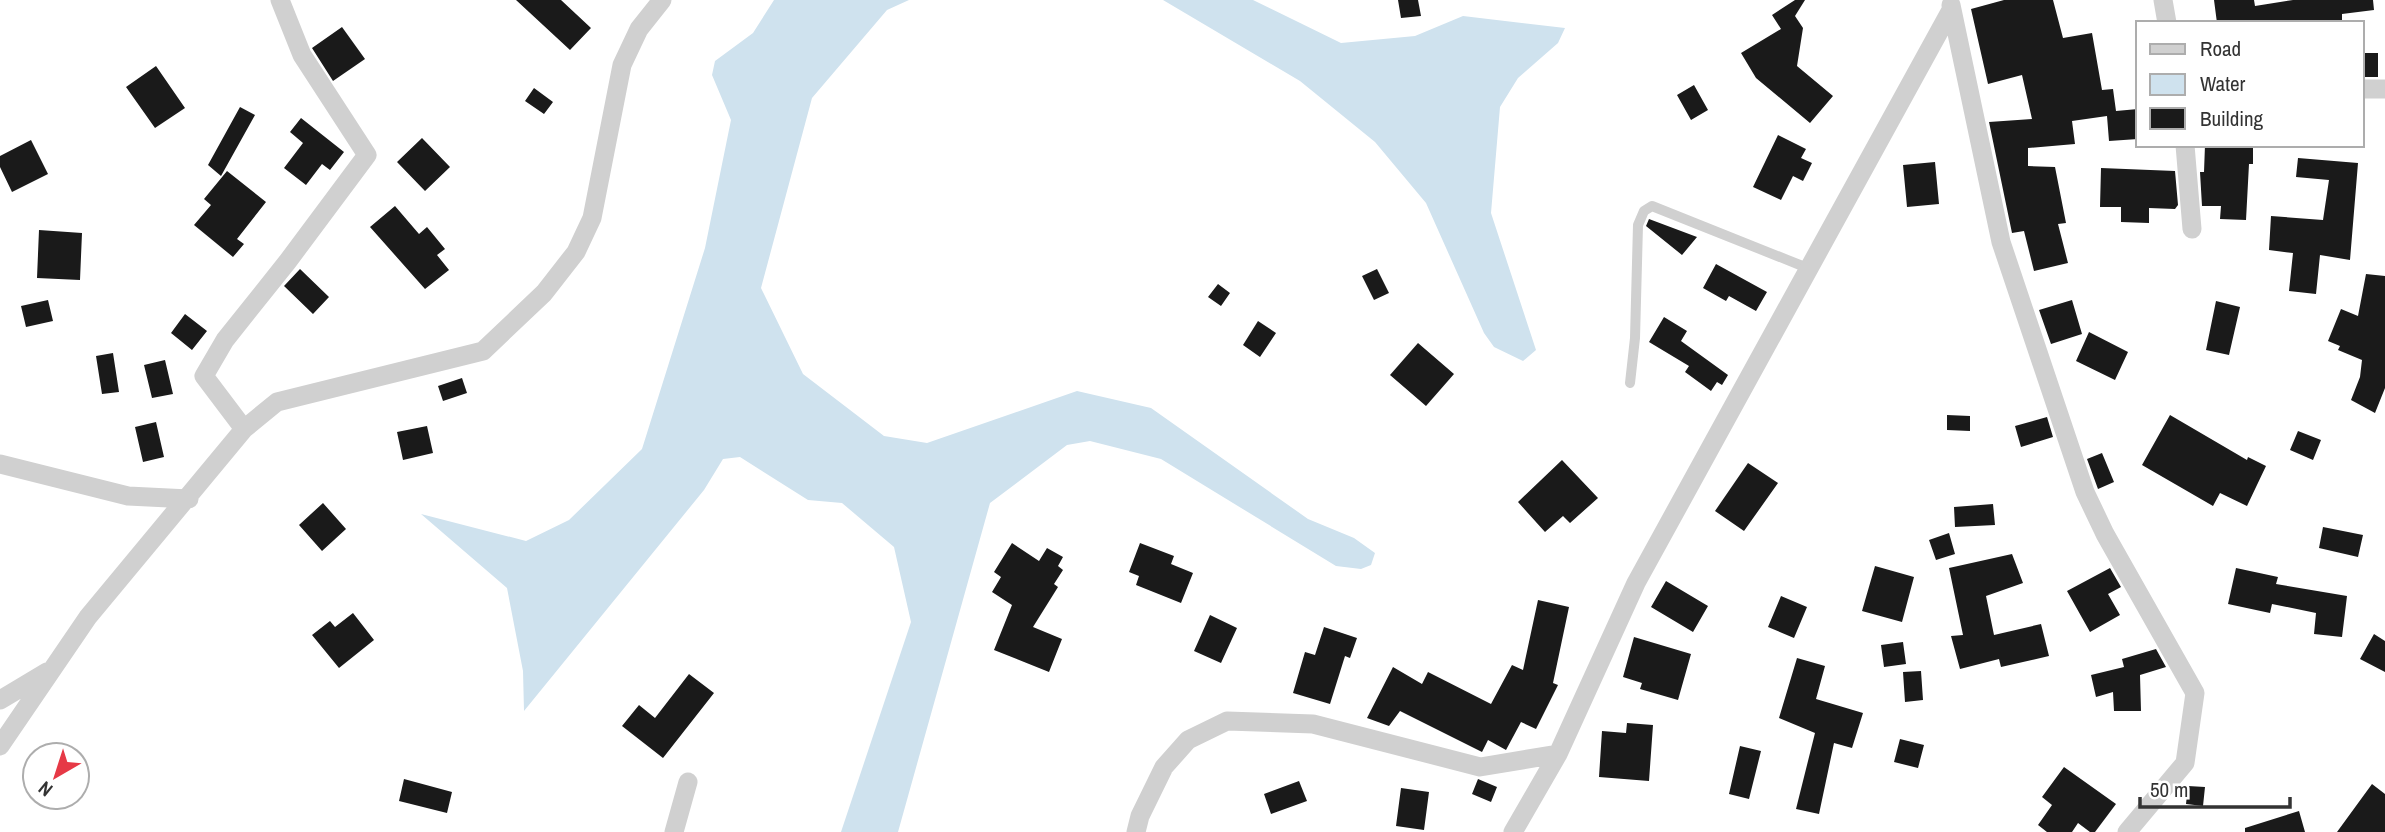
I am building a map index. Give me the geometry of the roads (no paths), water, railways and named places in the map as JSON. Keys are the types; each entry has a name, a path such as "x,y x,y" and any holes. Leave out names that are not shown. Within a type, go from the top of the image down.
{"street":[{"path":"244,429 204,376 225,340 368,155 302,55 280,0"},
{"path":"0,746 88,617 244,429 277,402 483,351 544,293 576,252 592,218 622,65 639,29 662,0"},
{"path":"2163,0 2167,21"},
{"path":"1513,832 1558,754 1636,583 1810,269 1951,5"},
{"path":"1951,5 2001,242 2085,492 2105,534 2195,693 2185,763 2127,832"},
{"path":"2364,89 2385,89"},
{"path":"2185,147 2192,229"},
{"path":"0,464 128,496 188,499"},
{"path":"0,700 52,670"},
{"path":"1136,832 1140,816 1164,767 1188,740 1227,721 1313,724 1479,767 1558,754"},
{"path":"674,832 688,782"}],"lane":[{"path":"1629,383 1635,338 1638,225 1644,211 1652,206 1810,269"}],"water":[{"path":"774,0 909,0 887,10 812,98 761,288 803,374 884,436 927,443 1077,391 1151,408 1308,519 1354,538 1375,553 1371,565 1361,569 1336,566 1161,459 1090,441 1067,445 990,503 898,832 841,832 911,622 894,547 842,503 808,500 740,457 723,459 704,490 524,711 523,671 507,588 421,514 526,541 569,520 642,449 705,248 731,120 712,75 715,61 753,33"},
{"path":"1163,0 1253,0 1341,43 1415,36 1463,16 1565,28 1558,43 1518,78 1500,107 1491,213 1536,350 1523,361 1494,347 1484,333 1426,203 1375,142 1300,81"}]}
